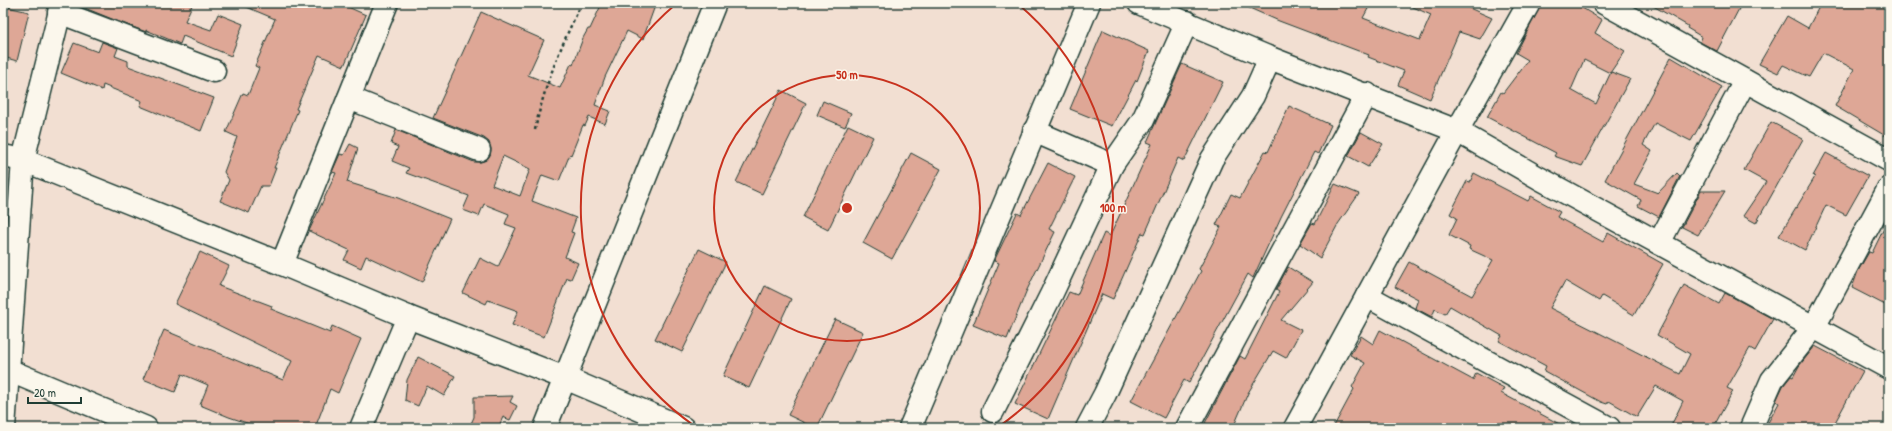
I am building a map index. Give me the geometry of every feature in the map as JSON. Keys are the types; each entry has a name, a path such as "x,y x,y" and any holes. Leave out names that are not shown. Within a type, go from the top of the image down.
{"street":[{"path":"282,264 387,3"},
{"path":"545,428 715,3"},
{"path":"910,428 1089,3"},
{"path":"1139,3 1270,58 1367,94 1457,131 1659,243 1889,367"},
{"path":"1295,428 1457,131 1529,3"},
{"path":"1604,3 1889,160"},
{"path":"4,428 8,370 13,158 61,8 214,71"},
{"path":"993,411 1052,293 1112,165 1143,120 1187,22"},
{"path":"1087,428 1105,394 1212,159 1252,96 1270,58"},
{"path":"1659,243 1746,81"},
{"path":"1187,428 1367,94"},
{"path":"349,98 479,150"},
{"path":"1034,131 1112,165"},
{"path":"13,158 282,264 408,317 565,378 683,428"},
{"path":"1751,428 1772,380 1814,327 1889,188"},
{"path":"1367,296 1608,428"},
{"path":"361,428 408,317"},
{"path":"8,370 146,428"}],"path":[{"path":"535,130 540,103 569,28 582,3"}],"building":[{"path":"75,3 193,3 185,21 211,30 218,14 243,24 231,56 183,36 180,44 146,30 146,32 112,19"},
{"path":"237,3 339,3 366,15 344,66 319,55 296,109 298,110 274,168 276,168 269,186 261,186 249,213 220,201 229,180 224,172 237,137 226,132 243,93 248,95 259,68 255,66 275,19"},
{"path":"602,3 656,3 643,39 627,31 605,77 595,105 610,111 605,124 589,117 585,126 583,125 559,181 542,175 532,201 576,218 571,232 574,233 565,257 578,263 571,279 567,278 544,337 512,325 518,311 488,300 486,304 463,293 480,258 498,267 516,228 505,224 509,214 484,204 479,216 463,210 469,196 406,173 409,168 392,161 398,147 391,144 396,130 474,162 486,160 490,155 491,149 489,142 484,138 433,118 481,12 544,40 528,75 560,88 571,64 573,65 583,38 588,29 590,29","holes":["503,156 530,169 520,196 492,185"]},
{"path":"1238,3 1371,3 1363,18 1420,40 1431,15 1404,3 1458,3 1492,18 1480,39 1459,32 1430,99 1398,85 1404,71 1368,57 1369,55 1279,21"},
{"path":"1542,3 1574,3 1602,20 1595,33 1625,51 1610,73 1584,60 1571,90 1596,104 1611,72 1630,79 1582,166 1554,156 1556,153 1487,117 1501,92 1503,93 1528,60 1516,53"},
{"path":"1648,3 1742,3 1717,51 1700,42 1702,37 1687,28 1688,26"},
{"path":"1821,3 1877,3 1889,10 1889,138 1835,106 1854,69 1823,53 1809,77 1783,65 1778,73 1759,64 1787,16 1808,28"},
{"path":"3,6 29,12 17,61 3,57"},
{"path":"1103,30 1149,51 1137,81 1136,80 1112,126 1070,109"},
{"path":"102,42 118,48 115,56 128,61 128,66 214,98 201,131 140,106 142,101 103,85 102,90 61,73 74,43 98,52"},
{"path":"1671,57 1722,87 1691,141 1655,123 1643,145 1652,151 1634,184 1658,193 1677,173 1680,176 1659,217 1638,206 1641,200 1605,180"},
{"path":"1182,64 1223,82 1184,161 1178,158 1145,234 1142,233 1113,299 1102,294 1048,419 1015,404 1069,292 1077,295 1104,233 1110,236 1152,144 1147,142"},
{"path":"781,90 806,103 762,194 736,182"},
{"path":"823,101 851,113 845,127 817,115"},
{"path":"1289,106 1331,125 1318,154 1314,152 1281,217 1253,278 1248,274 1189,383 1184,380 1164,418 1131,401 1201,271 1199,269 1221,227 1216,225 1231,194 1240,198 1265,151 1268,152"},
{"path":"1771,122 1803,139 1756,223 1743,216 1766,182 1744,170"},
{"path":"848,125 873,137 828,230 803,217"},
{"path":"1361,132 1383,144 1368,167 1348,156"},
{"path":"350,144 358,148 347,182 398,198 450,219 422,282 366,256 361,268 344,260 349,250 309,231 336,173 332,172 340,154 344,155"},
{"path":"911,153 941,169 892,259 863,243"},
{"path":"1826,153 1868,176 1846,215 1826,205 1805,250 1779,236 1815,177 1813,176"},
{"path":"1048,163 1075,177 1049,229 1055,232 1026,292 1007,339 973,325 999,263 994,261 1017,213 1021,215"},
{"path":"1474,173 1528,201 1531,196 1560,212 1557,217 1603,242 1608,233 1663,264 1634,315 1602,296 1599,301 1565,281 1550,308 1680,374 1690,354 1657,335 1684,285 1719,304 1725,293 1773,319 1755,351 1750,348 1727,388 1733,391 1713,428 1670,428 1683,401 1656,386 1637,417 1609,401 1607,404 1601,402 1544,371 1546,366 1499,341 1502,336 1450,306 1445,314 1435,309 1432,317 1415,308 1418,299 1395,287 1409,262 1472,296 1493,260 1469,249 1470,246 1449,235 1457,218 1450,214 1467,181 1470,182"},
{"path":"1335,184 1359,194 1338,224 1320,258 1300,244 1312,223 1315,224"},
{"path":"1701,191 1725,191 1698,235 1682,227"},
{"path":"1889,218 1889,307 1852,288 1858,271 1869,252 1872,253"},
{"path":"699,249 726,262 682,352 655,339"},
{"path":"200,252 229,266 219,286 272,306 271,309 330,333 332,326 361,339 338,393 330,389 315,428 262,428 229,417 200,405 208,385 182,374 175,392 143,379 164,330 283,380 292,361 175,304"},
{"path":"1288,267 1313,282 1281,320 1301,330 1286,358 1273,351 1248,393 1233,428 1213,428 1205,423 1240,356 1245,359 1279,292 1276,290"},
{"path":"765,286 791,299 749,388 723,376"},
{"path":"835,319 863,332 817,428 815,428 788,415"},
{"path":"1380,330 1473,380 1476,373 1504,388 1501,393 1567,428 1333,428 1354,389 1352,387 1365,363 1350,355 1361,336 1373,344"},
{"path":"1815,346 1863,371 1832,428 1765,428 1779,403 1776,401 1783,386 1791,376 1793,377 1799,366"},
{"path":"418,357 455,376 444,396 427,386 418,406 405,400 407,380"},
{"path":"513,396 510,402 517,406 510,420 503,417 498,428 469,428 474,417 474,397"}]}
